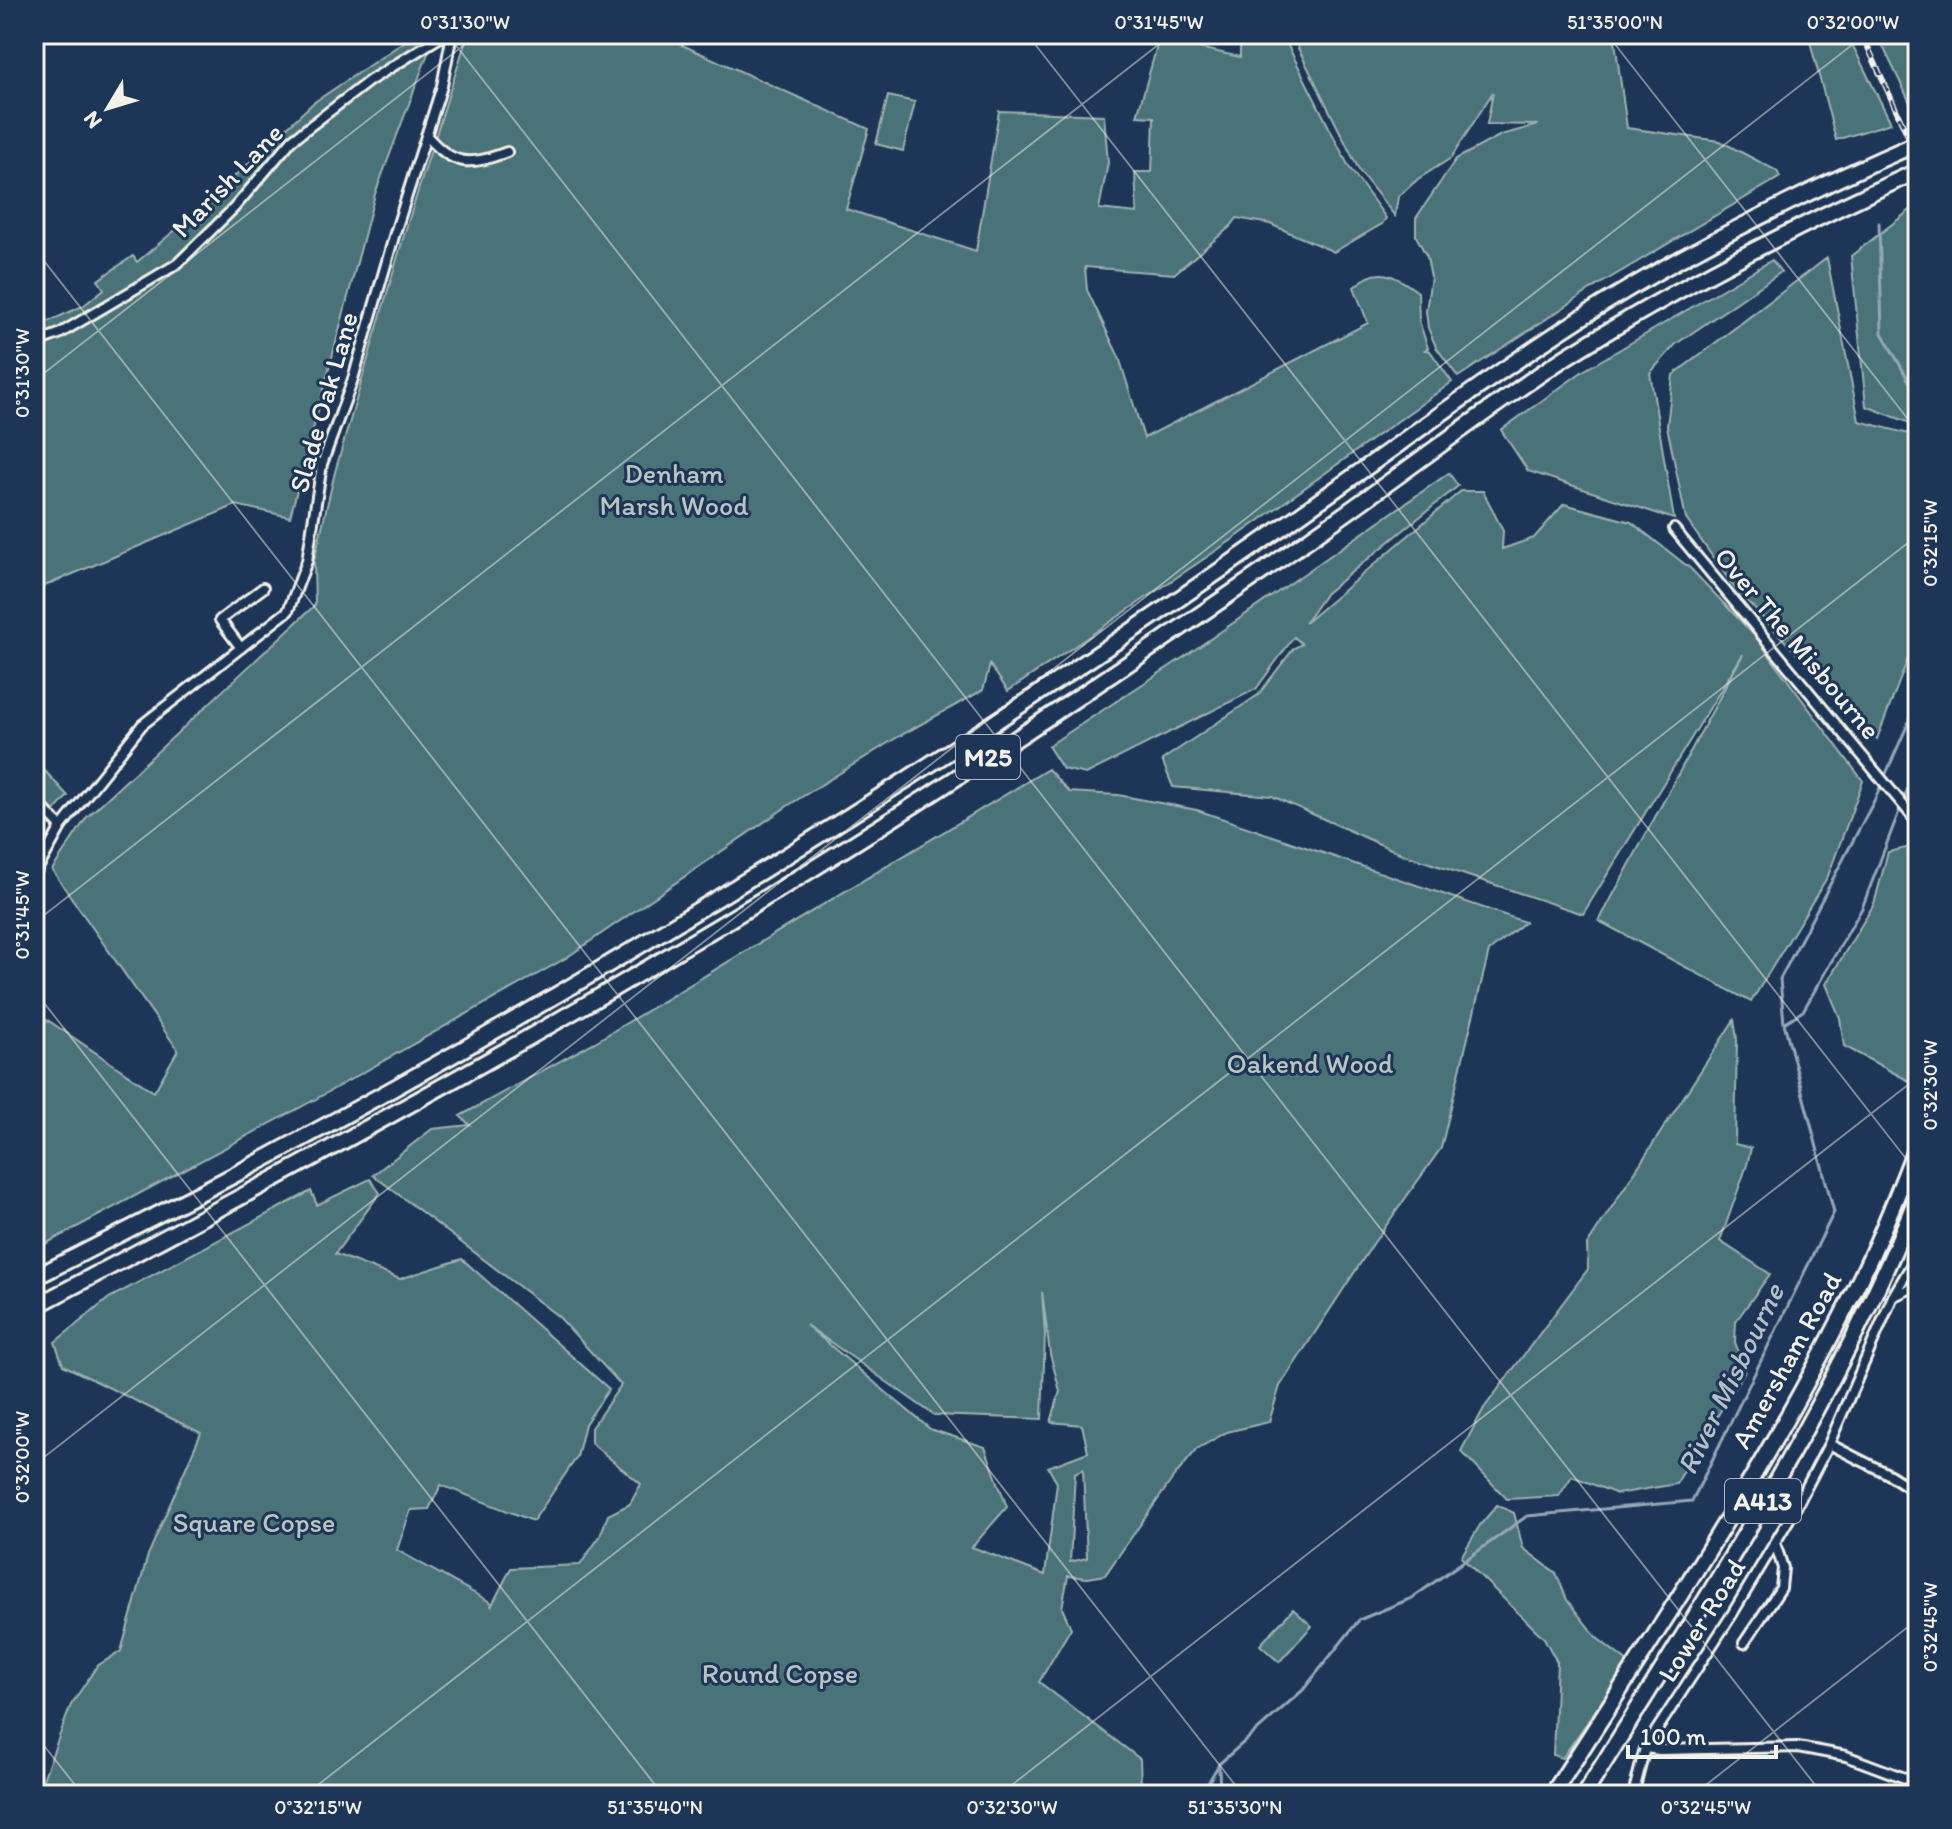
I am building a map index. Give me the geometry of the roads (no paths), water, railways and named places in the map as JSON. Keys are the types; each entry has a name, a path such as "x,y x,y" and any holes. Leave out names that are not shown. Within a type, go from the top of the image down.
{"highway":[{"name":"M25","path":"34,1278 285,1148 446,1058 714,900 1064,677 1481,384 1605,303 1768,211 1918,143"},
{"name":"M25","path":"34,1307 295,1170 442,1088 730,919 944,786 1138,657 1563,359 1734,259 1918,171"},
{"name":"Amersham Road","path":"1552,1795 1721,1532 1826,1346 1887,1222 1918,1142"},
{"name":"A413","path":"1584,1795 1739,1545 1844,1356 1918,1194"}],"street":[{"name":"Marish Lane","path":"34,343 59,334 177,264 234,208 292,140 369,81 445,34"},
{"name":"Slade Oak Lane","path":"34,875 61,827 142,725 288,611 307,561 322,464 353,379 442,86 452,34"},
{"path":"426,135 437,148 459,162 478,163 507,152"},
{"name":"Over The Misbourne","path":"1674,529 1918,823"},
{"path":"241,648 220,620 263,588"},
{"path":"34,799 61,827"},
{"name":"Lower Road","path":"1633,1795 1645,1748 1775,1543 1829,1444 1893,1296 1918,1254"},
{"path":"1893,1296 1918,1285"},
{"path":"1829,1444 1918,1493"},
{"path":"1744,1643 1781,1588 1783,1568 1775,1543"},
{"path":"1645,1748 1798,1747 1846,1756 1918,1783"}],"waterway":[{"name":"River Misbourne","path":"1879,223 1882,333 1918,397"},
{"name":"River Misbourne","path":"1201,1795 1219,1764 1303,1690 1359,1620 1412,1598 1527,1516 1692,1501 1834,1212 1784,1023 1780,979 1874,801 1918,701"},
{"name":"River Misbourne","path":"1784,1023 1803,1011 1862,908 1918,762"},
{"path":"1219,1767 1220,1795"}],"railway":[{"path":"1862,34 1918,158"}],"park label":[{"name":"Denham Marsh Wood","path":"674,489"},
{"name":"Oakend Wood","path":"1310,1063"},
{"name":"Square Copse","path":"254,1522"},
{"name":"Round Copse","path":"780,1673"}]}
